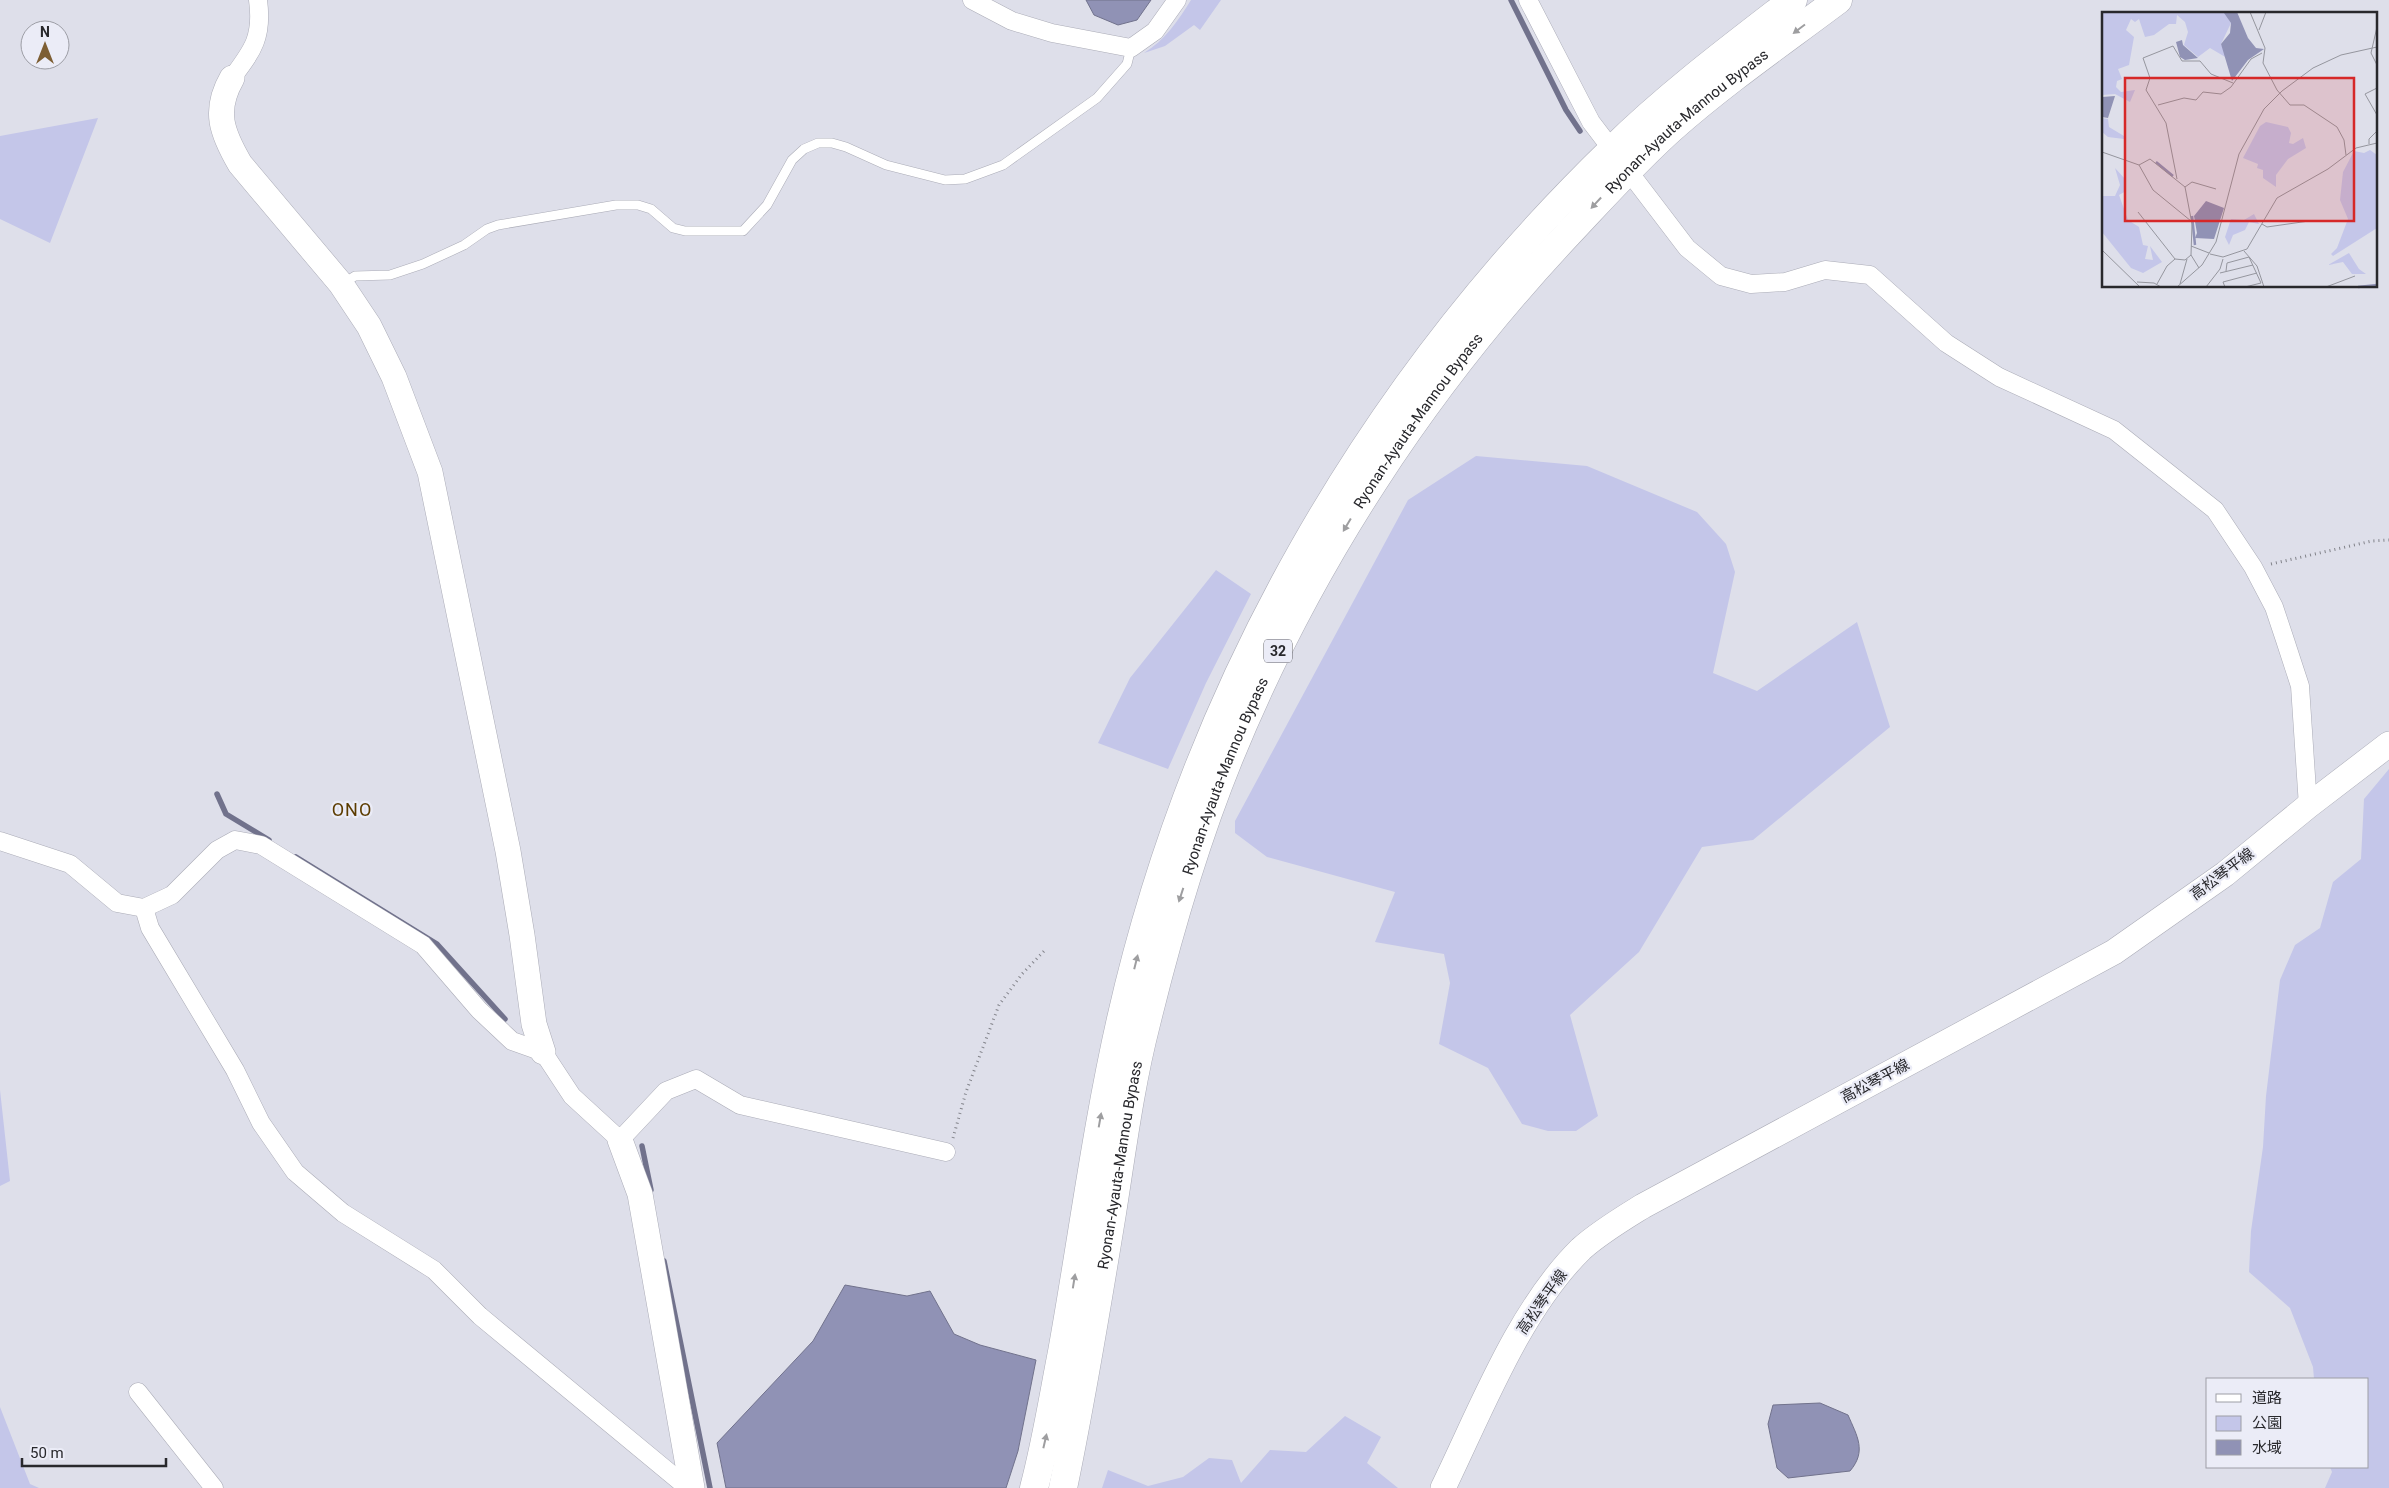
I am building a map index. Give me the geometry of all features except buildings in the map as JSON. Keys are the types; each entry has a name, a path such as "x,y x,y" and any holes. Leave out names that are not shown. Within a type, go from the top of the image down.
{"highway":[{"name":"Ryonan-Ayauta-Mannou Bypass","path":"1034,1488 1049,1424 1101,1118 1121,1018 1149,908 1207,744 1266,616 1314,530 1385,416 1454,323 1508,259 1619,160 1737,43 1793,0"},
{"name":"Ryonan-Ayauta-Mannou Bypass","path":"1063,1488 1092,1336 1126,1127 1145,1028 1174,919 1228,758 1288,630 1335,544 1408,431 1480,334 1527,278 1619,160 1674,127 1752,64 1838,0"}],"street":[{"path":"258,0 259,29 254,49 225,90 220,121 228,143 240,164 342,284 369,326 394,377 430,472 508,851 534,1024 543,1052 572,1096 620,1140 640,1194 692,1488"},
{"path":"972,0 1012,21 1052,33 1131,48 1155,31 1177,0"},
{"path":"1528,0 1591,122 1687,248 1721,276 1751,284 1785,282 1825,270 1870,275 1946,343 1999,377 2114,430 2215,510 2253,567 2274,607 2300,686 2308,806"},
{"name":"高松琴平線","path":"1443,1488 1518,1334 1533,1309 1556,1277 1576,1256 1609,1227 1643,1206 2114,952 2225,874 2308,806 2389,744"},
{"path":"0,841 70,864 117,903 144,908 172,895 223,847 235,840 261,844 424,945 479,1010 512,1041 543,1052"},
{"path":"144,908 150,928 235,1070 261,1123 295,1172 343,1213 434,1270 480,1316 688,1488"},
{"path":"620,1140 666,1091 696,1079 740,1106 946,1152"},
{"path":"138,1392 214,1488"}],"lane":[{"path":"342,284 355,276 390,275 423,264 464,245 488,229 498,225 616,206 638,204 651,209 674,228 685,231 743,231 767,206 792,160 804,149 818,143 846,146 886,165 945,180 965,179 1003,165 1097,98 1127,64 1131,48"}],"path":[{"path":"2253,567 2372,541 2389,540"},
{"path":"946,1152 953,1137 966,1092 999,1005 1022,974 1046,949"}],"green space":[{"path":"1191,0 1221,0 1200,30 1194,25 1165,46 1144,53 1152,48 1170,30"},
{"path":"98,118 50,243 0,219 0,136"},
{"path":"1476,456 1587,466 1697,512 1726,544 1735,572 1713,673 1757,691 1857,622 1890,727 1753,840 1702,847 1639,952 1570,1015 1598,1116 1576,1131 1548,1131 1522,1124 1488,1068 1439,1044 1450,983 1444,954 1375,942 1395,892 1267,857 1235,833 1235,821 1408,500"},
{"path":"1216,570 1251,594 1206,683 1168,769 1098,743 1130,678"},
{"path":"2389,769 2389,1488 2325,1488 2332,1472 2330,1468 2369,1468 2369,1378 2314,1378 2313,1367 2290,1308 2249,1272 2251,1231 2263,1147 2266,1096 2280,980 2295,945 2320,928 2333,882 2361,859 2364,799"},
{"path":"0,1090 10,1181 0,1186"},
{"path":"0,1407 30,1484 39,1488 0,1488"},
{"path":"1345,1416 1381,1437 1367,1463 1398,1488 1102,1488 1108,1470 1148,1486 1183,1477 1209,1458 1232,1460 1241,1483 1270,1450 1306,1452"}],"water":[{"path":"1086,0 1151,0 1137,20 1118,25 1094,15"},
{"path":"845,1285 907,1296 930,1291 954,1334 980,1345 1036,1360 1018,1451 1006,1488 726,1488 717,1443 813,1341"},
{"path":"1820,1403 1848,1415 1859,1443 1858,1457 1850,1471 1788,1478 1777,1468 1768,1424 1773,1405"}],"waterway":[{"path":"1511,0 1566,110 1580,131"},
{"path":"217,794 226,814 269,840"},
{"path":"296,857 437,944 505,1019"},
{"path":"642,1146 651,1190"},
{"path":"664,1261 710,1488"}],"district":[{"name":"ONO","path":"352,809"}]}
